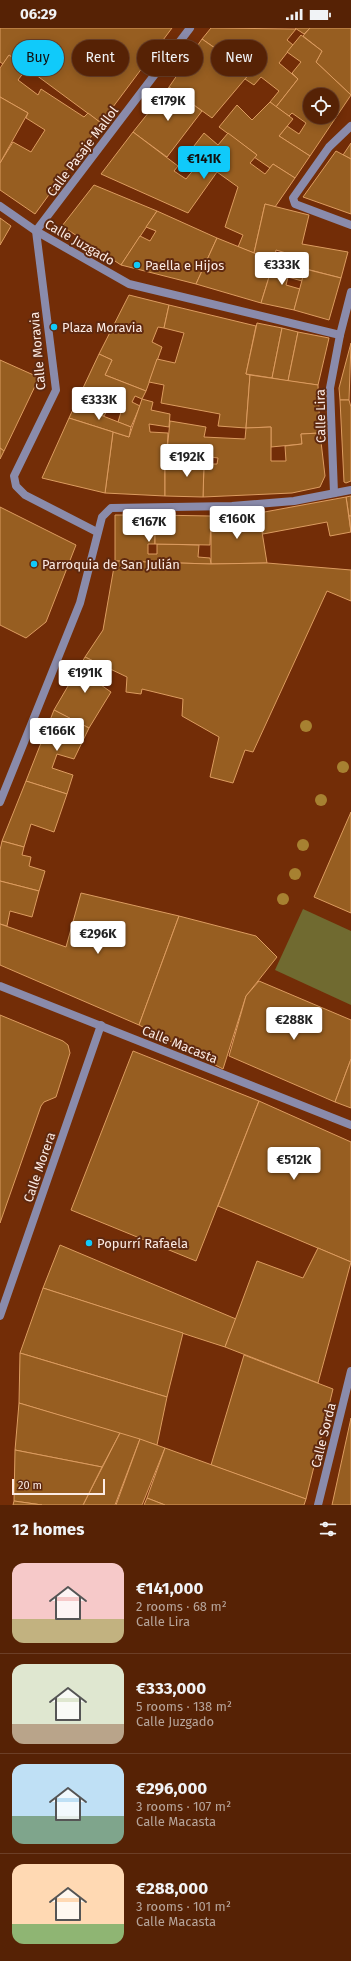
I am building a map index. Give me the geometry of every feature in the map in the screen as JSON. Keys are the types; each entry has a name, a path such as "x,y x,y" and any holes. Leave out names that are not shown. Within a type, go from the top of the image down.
{"street":[{"name":"Calle Pasaje Mallol","path":"36,231 190,28"},
{"path":"351,126 329,147 293,198 296,204 351,225"},
{"name":"Calle Juzgado","path":"0,206 36,231 128,284 340,335"},
{"name":"Calle Moravia","path":"36,231 56,390 14,476 16,486 25,495 97,532"},
{"name":"Calle Lira","path":"334,493 330,388 340,335 351,292"},
{"path":"0,802 80,603 102,517 111,508 126,506 232,506 294,501 351,490"},
{"name":"Calle Macasta","path":"0,986 351,1125"},
{"name":"Calle Morera","path":"0,1316 101,1025"},
{"name":"Calle Sorda","path":"318,1505 348,1397 351,1371"}],"shaded area":[{"path":"303,909 351,931 351,1005 275,970"}],"building":[{"path":"0,28 172,28 163,40 137,40 137,75 101,123 37,76 64,76 64,40 12,40 12,57 9,55 3,64 0,62"},
{"path":"211,28 296,29 287,40 293,45 279,63 298,79 276,107 270,102 279,91 261,77 254,85 245,79 248,76 267,76 267,40 211,40 211,45 202,39"},
{"path":"295,28 310,28 304,34"},
{"path":"310,28 351,28 351,95 316,62 322,51 303,36"},
{"path":"301,35 322,51 316,62 351,95 339,113 339,88 303,88 303,121 292,113 289,116 276,107 298,79 292,73 301,62 287,52"},
{"path":"202,39 211,45 211,76 247,76 212,118 169,87 177,76 203,76 203,40"},
{"path":"9,55 12,57 12,76 21,76 18,80 38,95 41,89 84,117 88,113 101,123 35,214 0,190 0,163 13,142 31,152 45,130 26,118 28,113 0,97 0,68"},
{"path":"169,87 202,111 167,157 133,132"},
{"path":"0,97 28,113 0,163"},
{"path":"270,102 293,119 279,136 310,156 295,178 273,164 270,168 254,157 257,155 219,127 237,105 252,120"},
{"path":"305,124 332,124 310,156 279,136 287,126 299,134"},
{"path":"133,132 178,166 174,171 186,179 199,163 187,155 204,133 218,145 228,133 257,155 250,163 265,174 273,164 295,178 275,207 265,204 254,253 238,247 243,235 225,227 238,187 217,172 188,213 101,174"},
{"path":"351,143 351,159 343,155"},
{"path":"336,151 351,159 351,214 303,197"},
{"path":"94,185 157,211 121,265 62,226"},
{"path":"265,204 309,215 302,244 348,252 341,278 283,263 286,253 276,250 274,261 254,253"},
{"path":"157,211 217,238 196,284 121,265 140,236 150,241 156,231 146,227"},
{"path":"0,218 11,226 0,245"},
{"path":"217,238 274,261 261,303 196,284"},
{"path":"274,261 305,269 302,281 288,277 286,285 300,289 294,310 261,303"},
{"path":"305,269 341,278 329,320 294,310"},
{"path":"129,295 169,305 164,328 158,327 152,342 162,347 146,391 105,375 112,360 99,354"},
{"path":"169,305 256,326 246,374 250,375 246,428 218,426 220,414 161,403 164,385 149,382 157,359 175,363 184,333 164,328"},
{"path":"257,323 282,328 272,378 246,374"},
{"path":"282,328 298,332 288,381 272,378"},
{"path":"298,332 329,338 318,385 288,381"},
{"path":"351,343 349,400 340,400 339,388"},
{"path":"99,354 112,360 105,375 146,391 142,399 135,396 132,402 140,406 131,427 118,422 121,412 109,407 104,416 75,405"},
{"path":"0,360 38,377 38,380 4,451 0,448"},
{"path":"250,375 318,385 320,433 301,434 302,444 271,447 271,427 246,428"},
{"path":"142,399 153,402 151,410 170,414 169,427 149,424 150,432 168,433 167,451 188,454 188,461 180,460 179,468 165,466 165,496 105,493 113,432 129,437"},
{"path":"340,400 349,400 351,407 351,481 346,483 344,482"},
{"path":"75,405 131,427 129,437 69,418"},
{"path":"69,418 113,432 105,493 42,478"},
{"path":"170,421 206,427 204,437 245,439 246,428 271,427 271,461 286,461 285,446 302,444 301,434 320,433 325,476 320,487 292,493 203,497 204,464 217,464 218,458 167,451"},
{"path":"0,448 4,451 0,459"},
{"path":"188,454 211,457 210,464 204,464 203,497 165,496 165,466 187,469"},
{"path":"351,496 351,516 349,516 346,497"},
{"path":"346,497 351,532 330,536 327,522 263,534 259,513"},
{"name":"Parroquia de San Julián","path":"0,507 76,545 46,622 26,638 0,625"},
{"path":"259,513 267,563 211,564 211,516"},
{"path":"115,515 155,515 155,544 148,544 148,554 157,554 157,544 199,545 198,557 210,558 211,564 115,561"},
{"path":"155,515 211,516 210,545 155,544"},
{"path":"349,516 351,516 351,532"},
{"path":"115,561 211,564 267,563 351,570 351,601 327,591 253,752 245,750 233,783 210,777 219,737 182,716 183,699 142,689 141,694 126,692 127,677 85,657 103,630"},
{"path":"85,657 111,670 101,685 111,692 89,728 54,710"},
{"path":"54,710 89,728 74,759 57,754 52,768 73,775 67,794 26,781"},
{"path":"26,781 67,794 54,832 31,824 24,847 2,841"},
{"path":"351,812 351,913 314,897"},
{"path":"2,841 24,847 22,855 31,857 29,866 45,871 39,891 0,881 0,850"},
{"path":"0,881 39,891 32,917 10,911 7,926 0,924"},
{"path":"81,893 179,916 139,1025 0,965 0,924 66,947"},
{"path":"179,916 256,936 277,957 246,996 223,1069 139,1025"},
{"path":"259,981 351,1020 351,1059 335,1102 229,1056 246,996"},
{"path":"0,1015 63,1041 68,1045 70,1053 56,1097 44,1102 41,1106 0,1223"},
{"path":"133,1051 259,1101 196,1261 71,1210"},
{"path":"351,1059 351,1108 335,1102"},
{"path":"259,1101 351,1142 351,1262 218,1206"},
{"path":"60,1245 236,1319 225,1347 43,1288"},
{"path":"318,1248 351,1262 318,1383 225,1347 257,1261 303,1278"},
{"path":"43,1288 183,1333 167,1397 20,1353"},
{"path":"20,1353 167,1397 157,1445 19,1403"},
{"path":"244,1355 333,1389 306,1499 211,1465"},
{"path":"19,1403 120,1433 102,1467 15,1450"},
{"path":"351,1418 351,1505 332,1505"},
{"path":"120,1433 140,1439 115,1505 83,1505"},
{"path":"140,1439 165,1448 142,1505 116,1505"},
{"path":"165,1448 306,1499 304,1505 165,1505 147,1498"},
{"path":"15,1450 102,1467 83,1505 42,1505 14,1501"},
{"path":"147,1498 165,1505 144,1505"},
{"path":"14,1501 42,1505 13,1505"}],"place":[{"name":"Paella e Hijos","path":"137,265"},
{"name":"Plaza Moravia","path":"54,327"},
{"name":"Parroquia de San Julián","path":"34,564"},
{"name":"Popurrí Rafaela","path":"89,1243"}]}
